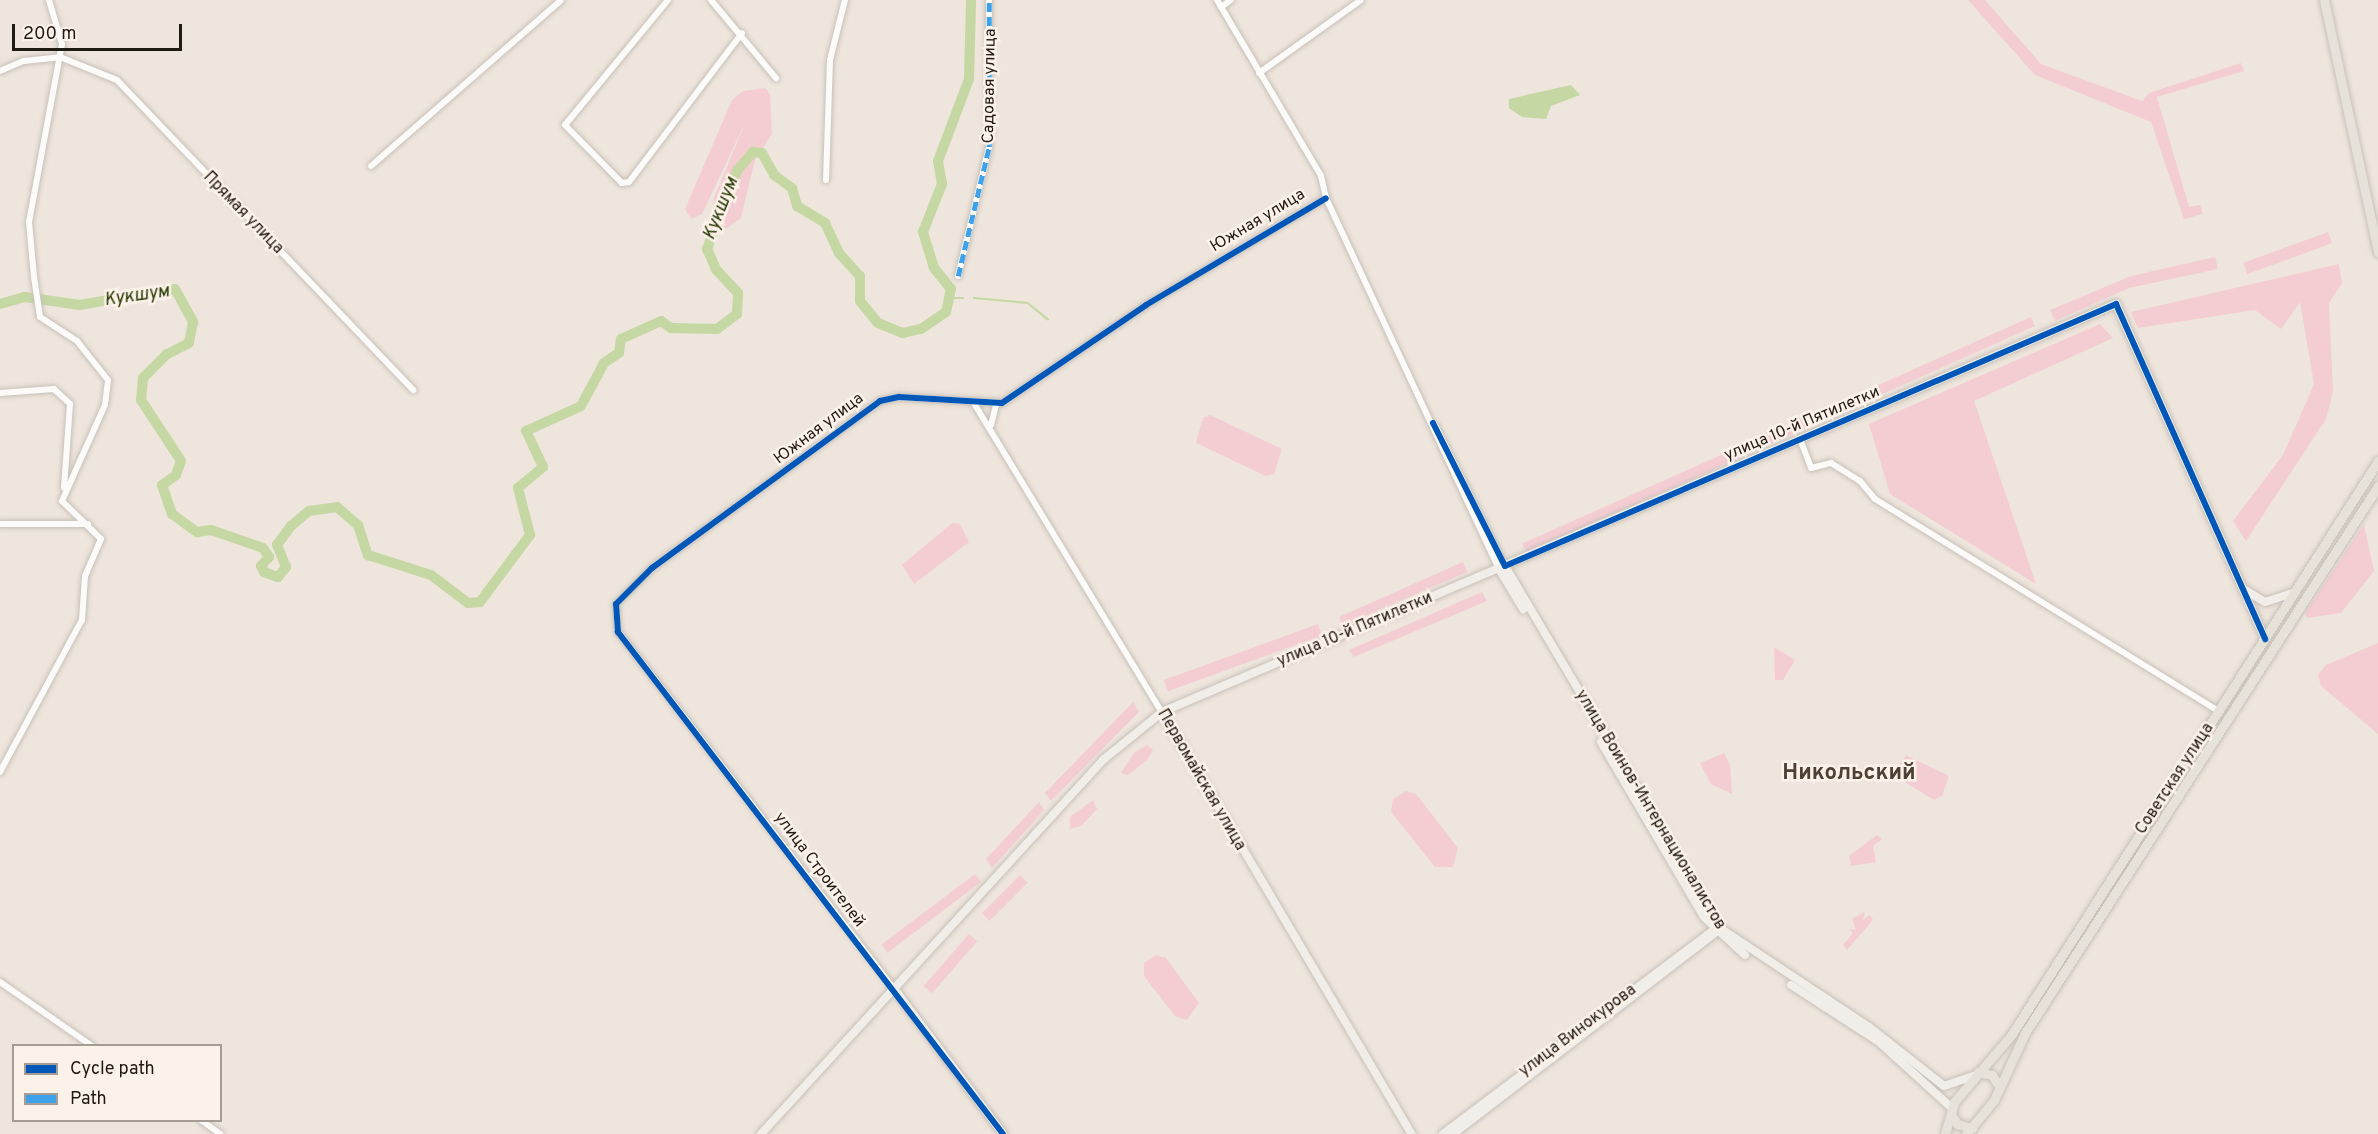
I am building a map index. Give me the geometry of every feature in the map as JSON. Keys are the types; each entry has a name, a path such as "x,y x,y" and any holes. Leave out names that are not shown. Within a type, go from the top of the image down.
{"main road":[{"path":"2324,0 2378,252"},
{"name":"улица 10-й Пятилетки","path":"761,1134 1104,759 1162,712 2116,304 2241,587"},
{"name":"Советская улица","path":"1951,1111 1976,1074 2012,1034 2378,461"},
{"name":"Советская улица","path":"1969,1131 1999,1086 2025,1033 2377,487"},
{"name":"улица Воинов-Интернационалистов","path":"1502,567 1716,930 1944,1086 1976,1074"},
{"path":"2241,587 2265,602 2295,591"},
{"path":"2241,587 2271,653"},
{"name":"Первомайская улица","path":"1162,712 1412,1134"},
{"name":"улица Винокурова","path":"1453,1134 1532,1070 1716,930"},
{"name":"улица Строителей","path":"894,990 1003,1134"},
{"name":"улица Воинов-Интернационалистов","path":"1828,1005 1908,1066 1951,1111"},
{"path":"1976,1074 1992,1075 1999,1086"},
{"name":"улица Винокурова","path":"1443,1134 1514,1084"},
{"path":"1951,1111 1957,1124 1969,1131"},
{"path":"1945,1134 1951,1111"}],"street":[{"path":"49,0 61,33 60,57 29,222 40,317 77,341 108,380 105,405 78,474 63,489"},
{"path":"371,166 561,0"},
{"path":"668,0 565,125 622,183 628,182 742,33"},
{"path":"711,0 742,33 776,78"},
{"path":"826,180 830,60 845,0"},
{"name":"Садовая улица","path":"958,276 989,147 988,0"},
{"name":"улица Воинов-Интернационалистов","path":"1217,0 1321,176 1326,198 1502,567"},
{"path":"1221,7 1231,0"},
{"path":"1259,74 1361,0"},
{"path":"0,71 24,61 60,57"},
{"name":"Прямая улица","path":"60,57 117,80 413,390"},
{"name":"Южная улица","path":"614,622 616,604 629,587 867,409 899,397 996,405 1037,384 1146,305 1326,198"},
{"path":"0,393 54,389 70,404 63,489 64,505 88,524 101,539 85,576 84,615 0,772"},
{"name":"Первомайская улица","path":"975,405 991,426 1162,712"},
{"path":"991,426 996,405"},
{"path":"1800,439 1811,468 1828,462 1841,469 1875,499 2218,711"},
{"path":"0,524 88,524"},
{"name":"улица Строителей","path":"614,622 894,990"},
{"path":"0,982 89,1044"},
{"path":"204,1122 220,1134"}],"shaded area":[{"path":"1968,0 1985,0 2041,64 2142,101 2149,93 2241,63 2244,71 2157,97 2189,207 2200,205 2203,214 2184,219 2151,122 2035,75"},
{"path":"1571,85 1580,95 1551,106 1546,119 1522,117 1509,108 1509,99"},
{"path":"765,88 770,94 772,134 755,160 741,218 719,234 712,221 714,198 746,121 702,214 691,219 685,209 732,100 743,91"},
{"path":"2328,232 2332,243 2248,274 2243,263"},
{"path":"2215,257 2218,269 2129,288 2055,321 2050,310 2131,276"},
{"path":"2339,264 2342,283 2329,303 2333,391 2326,419 2246,541 2233,521 2283,455 2314,384 2300,302 2281,329 2255,310 2138,328 2131,312"},
{"path":"2031,317 2035,326 1526,553 1522,544"},
{"path":"2100,324 2113,338 1974,401 2036,584 1890,494 1869,424"},
{"path":"1210,415 1282,449 1274,474 1266,476 1196,443 1203,418"},
{"path":"952,523 960,524 969,542 914,584 902,565"},
{"path":"2364,524 2374,571 2341,613 2307,618 2305,613"},
{"path":"1463,562 1467,572 1343,625 1339,617"},
{"path":"1482,592 1487,601 1354,657 1349,650"},
{"path":"1318,624 1322,635 1168,691 1164,680"},
{"path":"2378,643 2378,734 2321,686 2318,675 2326,665"},
{"path":"1774,647 1795,660 1783,680 1775,680"},
{"path":"1133,702 1139,712 1051,801 1045,793"},
{"path":"1147,745 1153,750 1147,760 1128,775 1121,773 1134,753"},
{"path":"1724,753 1730,765 1732,794 1711,784 1700,763"},
{"path":"1906,755 1949,776 1942,796 1934,800 1898,778 1896,769"},
{"path":"1406,791 1416,794 1458,848 1453,867 1435,867 1391,812 1393,799"},
{"path":"1093,800 1097,809 1081,826 1070,829 1070,817"},
{"path":"1039,802 1044,810 992,868 986,859"},
{"path":"1877,835 1882,839 1873,846 1876,862 1851,866 1849,856"},
{"path":"975,874 981,882 888,952 882,944"},
{"path":"1020,875 1028,883 990,921 982,913"},
{"path":"1866,911 1862,920 1870,915 1873,920 1847,950 1843,945 1853,933 1849,929 1856,930 1852,919"},
{"path":"969,934 977,941 932,993 924,986"},
{"path":"1156,955 1166,958 1199,1003 1187,1020 1175,1016 1144,976 1144,963"}],"waterway":[{"name":"Кукшум","path":"0,304 25,297 79,305 175,289 193,322 189,343 167,354 143,378 141,400 181,461 176,475 162,485 172,514 197,532 211,530 263,548 269,557 261,566 264,572 278,577 286,567 277,545 291,526 309,511 337,507 358,525 368,555 431,575 468,603 480,602 530,535 518,488 543,467 526,431 581,406 604,363 619,353 621,339 661,321 671,328 717,329 737,314 738,293 716,269 707,249 737,171 753,152 762,153 774,175 792,188 797,206 825,223 839,253 860,276 860,301 878,323 903,333 921,329 946,312 951,289 934,268 923,232 942,184 938,161 969,79 971,0"},
{"path":"951,298 963,298"},
{"path":"974,298 1028,303 1048,319"}],"marked path":[{"path":"958,276 989,147 989,0"}],"cycle path":[{"path":"1003,1134 618,632 616,604 652,568 880,401 899,397 1002,403 1146,305 1326,198"},
{"path":"1433,423 1505,566 2116,304 2265,639"}],"district":[{"name":"Никольский","path":"1849,774"}]}
